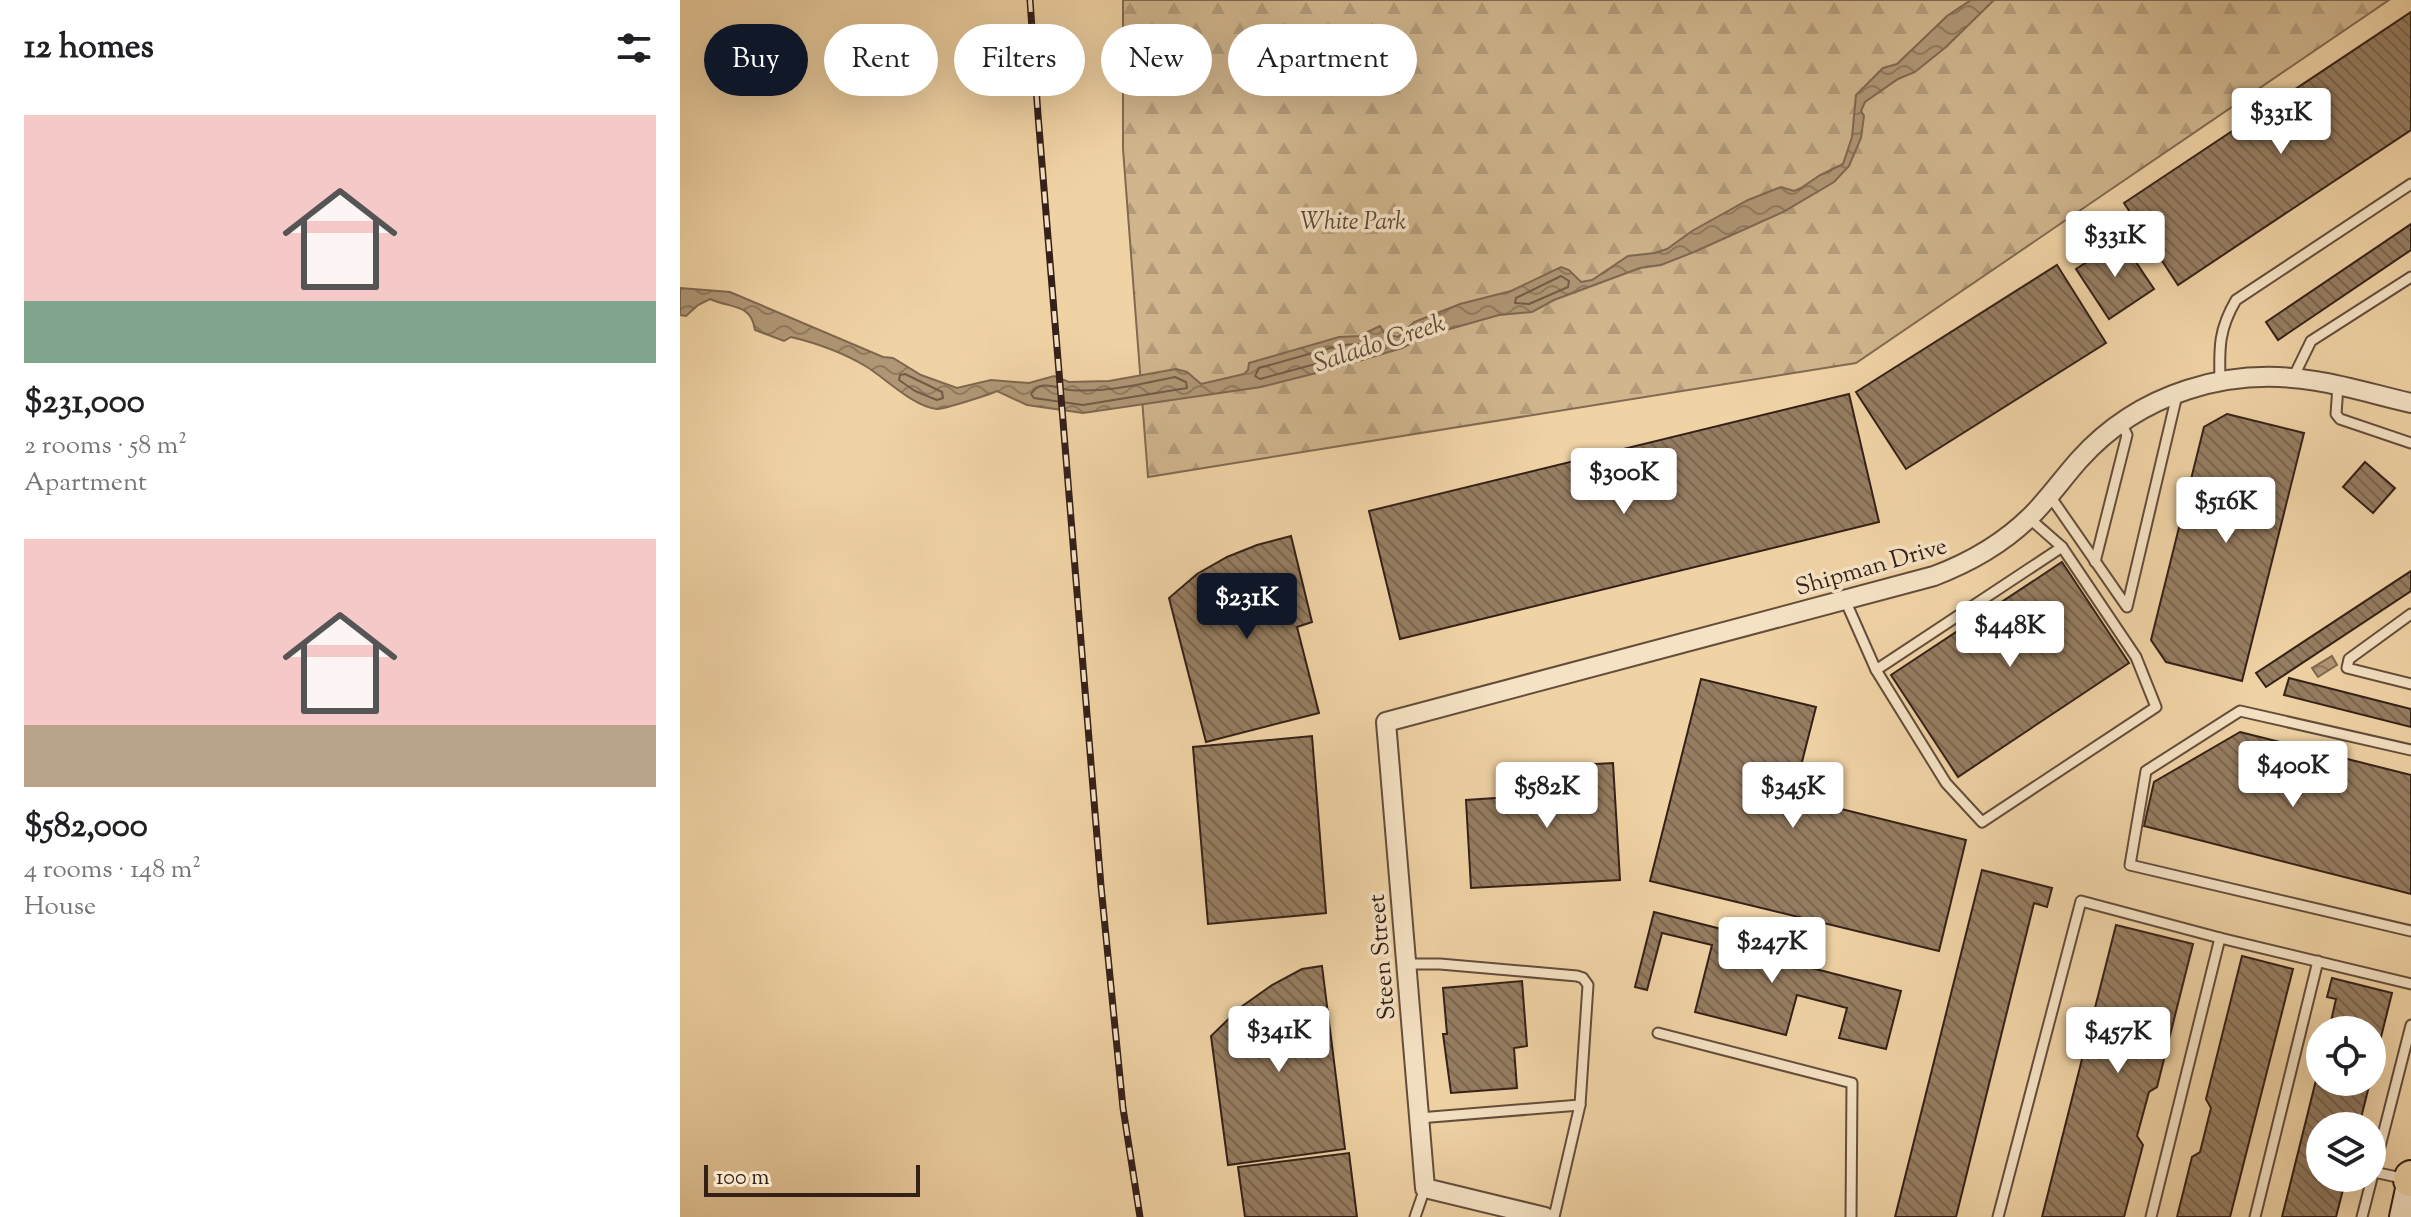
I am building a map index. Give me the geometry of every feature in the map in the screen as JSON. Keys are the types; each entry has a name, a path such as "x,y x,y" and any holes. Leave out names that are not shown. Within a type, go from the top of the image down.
{"main road":[{"path":"2402,1217 2411,1178"}],"street":[{"name":"Shipman Drive","path":"1386,722 1934,576 1958,567 1980,555 2029,518 2094,443 2121,422 2178,392 2220,380 2293,378 2411,403"},
{"name":"Steen Street","path":"1386,722 1425,1188"},
{"path":"1425,1188 1545,1217"}],"lane":[{"path":"2220,380 2219,342 2224,320 2236,300 2411,184"},
{"path":"2293,378 2311,341 2411,277"},
{"path":"2338,386 2336,414 2340,419 2411,443"},
{"path":"2050,495 2127,607 2178,392"},
{"path":"2095,562 2127,435 2121,422"},
{"path":"1845,600 1876,670 1946,783 1982,822 2156,707 2136,657 2062,547 2029,518"},
{"path":"1876,670 2062,547"},
{"path":"2411,614 2349,659 2347,668 2411,684"},
{"path":"2411,750 2240,711 2146,771 2130,865 2411,931"},
{"path":"1998,1217 2081,901 2411,984"},
{"path":"2151,1217 2220,938"},
{"path":"2255,1217 2318,961"},
{"path":"1406,964 1440,964 1583,978 1588,985 1580,1105 1554,1217"},
{"path":"2386,1124 2411,1025"},
{"path":"1658,1033 1852,1083 1851,1217"},
{"path":"1419,1118 1580,1105"},
{"path":"2386,1174 2411,1178"},
{"path":"1415,1217 1425,1188"},
{"path":"2362,1217 2369,1192"}],"green space":[{"name":"White Park","path":"1123,0 2389,0 1856,363 1148,477 1123,149 1123,96 1212,96 1212,24 1123,24"}],"water":[{"name":"Salado Creek","path":"1971,0 1994,0 1946,47 1915,72 1898,79 1865,102 1861,111 1864,116 1861,138 1849,166 1834,182 1783,212 1694,252 1661,265 1640,268 1554,300 1532,312 1499,315 1425,336 1402,348 1261,387 1083,413 1027,405 997,391 937,409 910,398 867,367 839,353 791,337 784,341 755,330 749,315 739,308 710,299 686,316 680,315 680,288 730,292 883,357 893,358 921,375 957,388 991,380 1029,383 1054,376 1069,382 1109,381 1176,369 1187,372 1201,384 1244,374 1249,363 1339,337 1359,336 1380,326 1385,334 1398,337 1414,322 1460,304 1511,291 1561,267 1581,282 1592,280 1628,256 1667,249 1692,231 1748,200 1781,187 1794,191 1843,164 1852,137 1856,95 1883,68 1897,64 1947,16"},
{"path":"2332,656 2337,665 2318,677 2312,668"}],"building":[{"path":"2411,12 2411,130 2178,285 2124,203"},
{"path":"2411,224 2411,250 2278,340 2266,322"},
{"path":"2121,240 2154,289 2109,319 2076,269"},
{"path":"2057,265 2106,343 1906,469 1856,392"},
{"path":"1849,394 1879,522 1400,639 1369,511"},
{"path":"2227,414 2304,433 2242,681 2166,662 2151,640 2204,427"},
{"path":"2365,462 2395,488 2373,513 2343,487"},
{"path":"1291,536 1312,622 1297,627 1319,713 1206,742 1169,598 1197,574 1227,557"},
{"path":"2062,562 2129,663 1958,777 1891,675"},
{"path":"2411,571 2411,591 2266,687 2256,673"},
{"path":"2289,678 2411,709 2411,727 2284,695"},
{"path":"1701,679 1816,707 1793,797 1966,840 1939,951 1650,881"},
{"path":"2240,732 2411,775 2411,894 2144,826 2154,782"},
{"path":"1312,736 1326,913 1208,924 1193,747"},
{"path":"1613,763 1620,880 1471,888 1466,800 1526,796 1524,768"},
{"path":"1982,870 2052,888 2047,907 2034,903 1956,1217 1895,1217"},
{"path":"1654,912 1749,936 1745,947 1901,991 1886,1049 1839,1038 1847,1008 1797,995 1786,1035 1695,1012 1712,945 1662,933 1647,990 1635,987"},
{"path":"2116,925 2193,944 2157,1087 2149,1092 2137,1136 2143,1145 2124,1217 2042,1217"},
{"path":"2242,956 2293,969 2230,1217 2177,1217 2192,1157 2200,1152 2211,1108 2206,1099"},
{"path":"1322,966 1345,1149 1228,1165 1211,1036 1241,1007 1272,985 1302,969"},
{"path":"2332,978 2392,993 2386,1017 2332,1016 2336,999 2327,997"},
{"path":"1522,981 1527,1046 1514,1048 1517,1088 1451,1093 1443,1034 1447,1034 1443,988"},
{"path":"2312,1096 2366,1096 2362,1112 2308,1112"},
{"path":"2306,1120 2306,1192 2342,1192 2336,1217 2282,1217"},
{"path":"1349,1153 1357,1217 1245,1217 1238,1167"}],"railway":[{"path":"1030,0 1101,886 1123,1108 1140,1217"}]}
